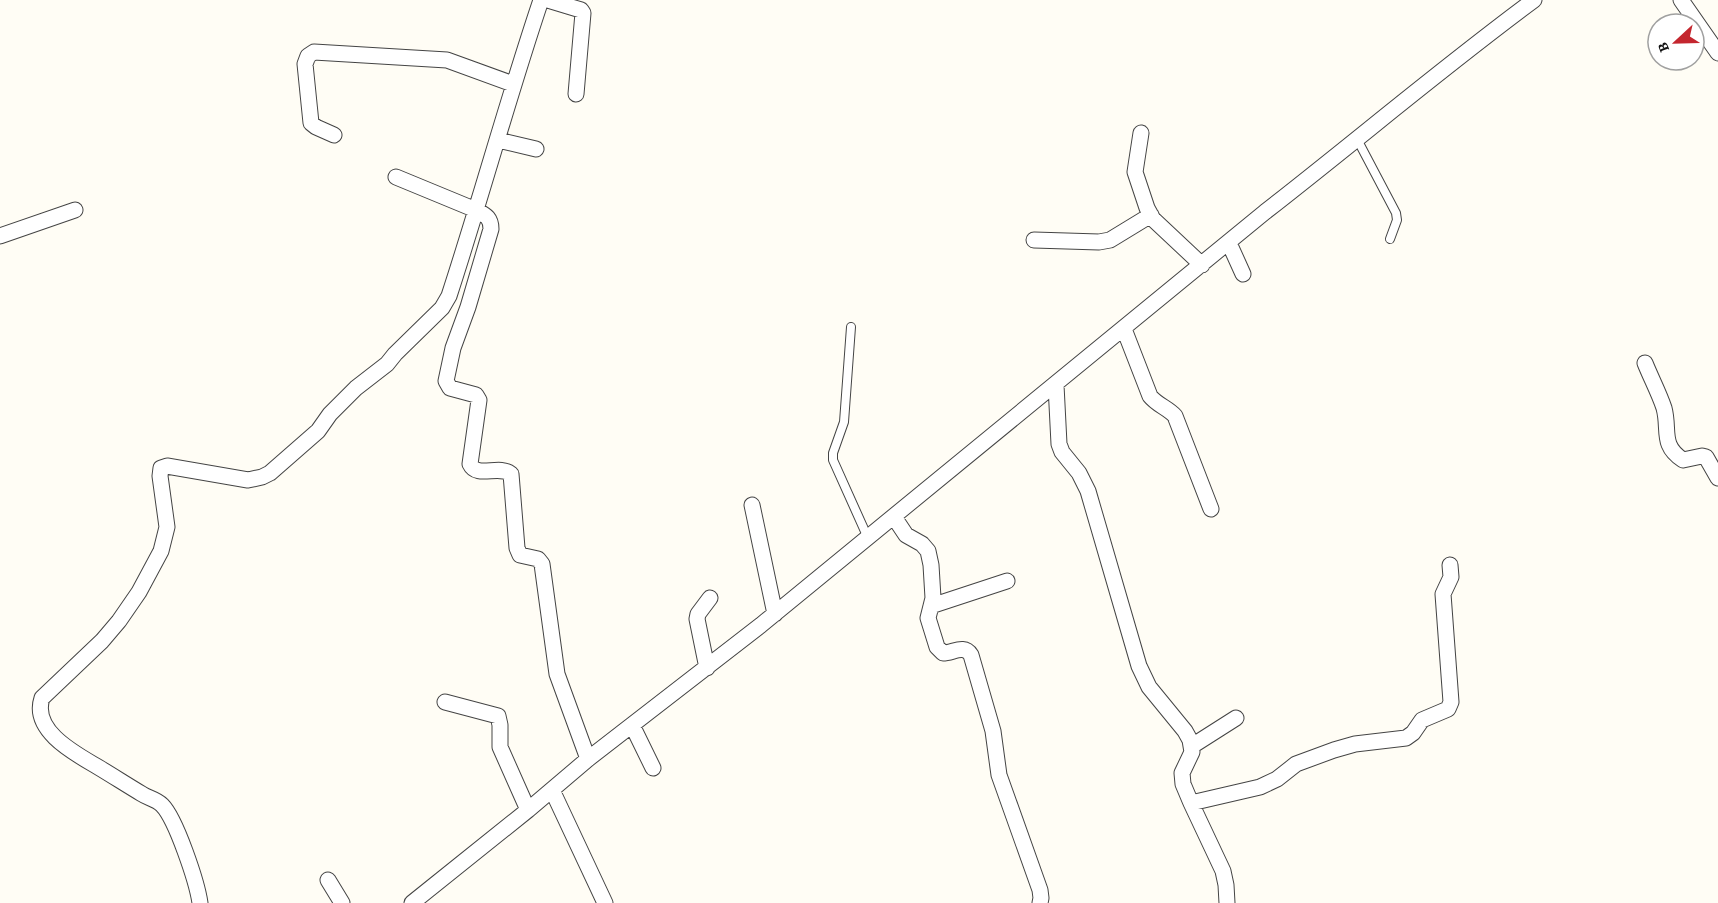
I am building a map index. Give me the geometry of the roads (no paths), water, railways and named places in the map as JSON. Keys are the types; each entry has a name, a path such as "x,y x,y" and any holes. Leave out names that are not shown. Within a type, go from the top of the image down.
{"street":[{"path":"200,903 193,873 166,809 157,801 62,745 44,722 40,704 42,698 102,641 119,621 139,592 161,551 167,527 160,471 164,466 248,480 270,473 318,431 330,414 356,388 387,364 442,308 482,213 503,141 513,84 541,0"},
{"path":"548,0 581,10 583,13 576,94"},
{"path":"412,903 588,759 775,614 1378,121 1534,0"},
{"path":"1681,0 1718,53"},
{"path":"334,135 311,123 305,64 308,56 314,52 447,60 513,84"},
{"path":"1141,133 1135,172 1151,215 1202,266"},
{"path":"503,141 536,149"},
{"path":"396,177 482,213 491,223 468,307 453,348 446,381 450,387 476,395 479,400 471,468 476,471 506,470 511,474 517,548 520,555 538,559 542,564 557,674 588,759"},
{"path":"0,236 75,210"},
{"path":"1034,240 1099,242 1110,240 1151,215"},
{"path":"1229,243 1243,274"},
{"path":"1124,329 1150,396 1175,416 1211,509"},
{"path":"1646,363 1664,408 1665,435 1669,446 1683,460 1706,457 1718,478"},
{"path":"1056,385 1059,444 1088,491 1139,666 1149,687 1185,731 1192,746 1182,778 1191,803 1223,871 1227,903"},
{"path":"752,506 775,614"},
{"path":"894,517 906,535 922,544 928,551 933,598 928,618 939,651 946,653 964,648 971,655 993,731 999,775 1040,890 1040,903"},
{"path":"1191,803 1260,787 1277,779 1296,764 1334,750 1355,744 1406,738 1413,733 1422,720 1448,710 1451,702 1443,594 1449,581 1450,565"},
{"path":"931,606 1007,581"},
{"path":"707,668 697,619 710,598"},
{"path":"445,702 498,716 500,747 528,810"},
{"path":"1192,746 1236,718"},
{"path":"632,725 653,768"},
{"path":"552,790 605,903"},
{"path":"328,880 342,903"}],"lane":[{"path":"1357,139 1396,213 1397,220 1390,239"},
{"path":"851,327 844,422 833,453 833,460 868,538"}]}
